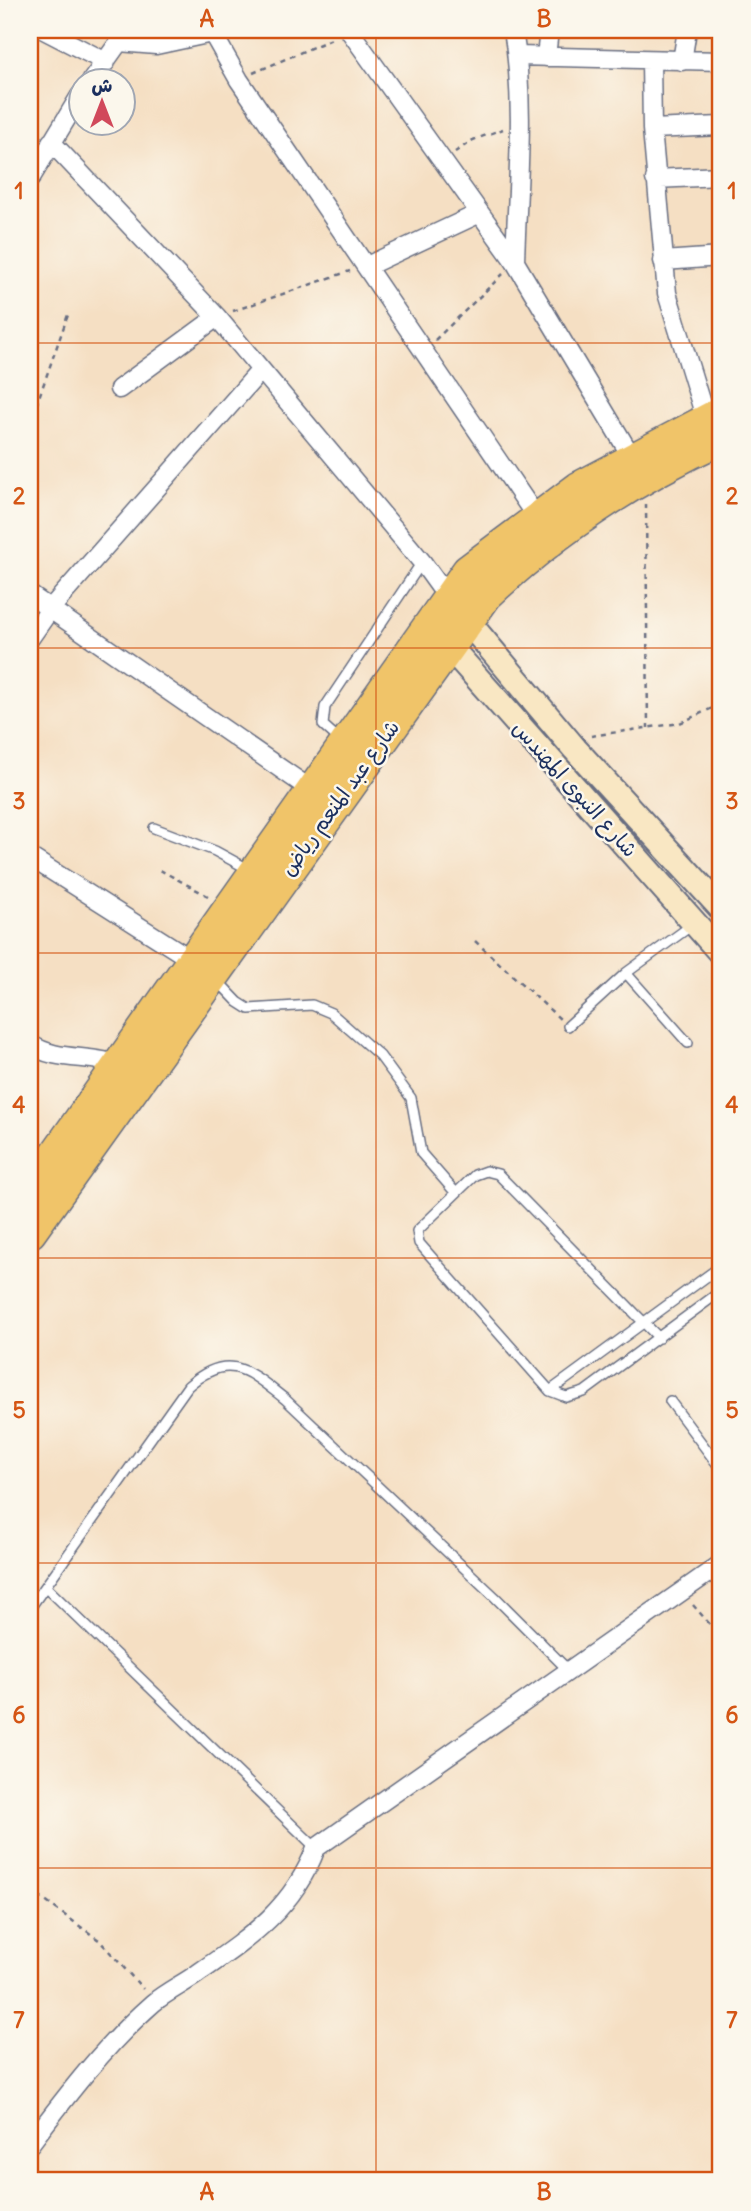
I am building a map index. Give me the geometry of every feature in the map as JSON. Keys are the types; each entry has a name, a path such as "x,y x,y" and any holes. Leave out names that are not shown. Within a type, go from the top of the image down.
{"highway":[{"name":"شارع عبد المنعم رياض","path":"30,1232 203,968 457,609 468,571 579,488 640,468 716,424"},
{"name":"شارع عبد المنعم رياض","path":"457,609 597,508 640,468"},
{"name":"شارع عبد المنعم رياض","path":"30,1191 119,1065 203,968 229,908 266,880 313,791 345,744 439,635"}],"street":[{"path":"44,30 106,62"},
{"path":"349,30 516,262 640,468"},
{"path":"513,30 517,56 519,123 516,262"},
{"path":"546,57 549,30"},
{"path":"682,61 687,30"},
{"path":"103,66 123,36 156,46 219,32 239,79 537,518"},
{"path":"517,56 721,61"},
{"path":"651,60 655,179 663,261 674,323 716,424"},
{"path":"30,178 66,118"},
{"path":"652,129 721,126"},
{"path":"51,142 217,317 422,562 457,609"},
{"path":"655,179 721,176"},
{"path":"367,266 480,213"},
{"path":"663,261 721,257"},
{"path":"119,389 217,317"},
{"path":"30,638 51,608 260,371"},
{"path":"30,595 313,791"},
{"name":"شارع النبوى المهندس","path":"457,609 575,749 720,907"},
{"name":"شارع النبوى المهندس","path":"439,635 721,953"},
{"path":"30,858 203,968"},
{"path":"694,924 720,907"},
{"path":"30,1044 47,1053 104,1059 119,1065"},
{"path":"31,2139 113,2042 154,2002 266,1923 298,1889 316,1848 721,1564"}],"lane":[{"path":"345,744 323,725 325,707 422,562"},
{"path":"154,828 215,851 266,880"},
{"path":"568,1026 626,973 694,924"},
{"path":"203,968 243,1007 262,1010 312,1005 331,1013 380,1056 406,1090 415,1112 421,1153 455,1192"},
{"path":"626,973 688,1043"},
{"path":"659,1338 498,1174 481,1172 455,1192 417,1231 417,1240 550,1391 566,1397 584,1392 659,1338 721,1291"},
{"path":"550,1391 721,1266"},
{"path":"30,1608 188,1386 208,1370 228,1366 248,1372 285,1399 495,1597 568,1670"},
{"path":"670,1401 721,1469"},
{"path":"46,1587 316,1848"}],"path":[{"path":"239,79 349,30"},
{"path":"443,159 473,140 519,123"},
{"path":"423,352 516,262"},
{"path":"217,317 367,266"},
{"path":"30,413 37,403 69,312"},
{"path":"640,468 648,728"},
{"path":"575,749 598,733 680,723 721,704"},
{"path":"160,870 229,908"},
{"path":"475,940 568,1026"},
{"path":"682,1592 721,1637"},
{"path":"30,1890 99,1940 154,2002"}]}
